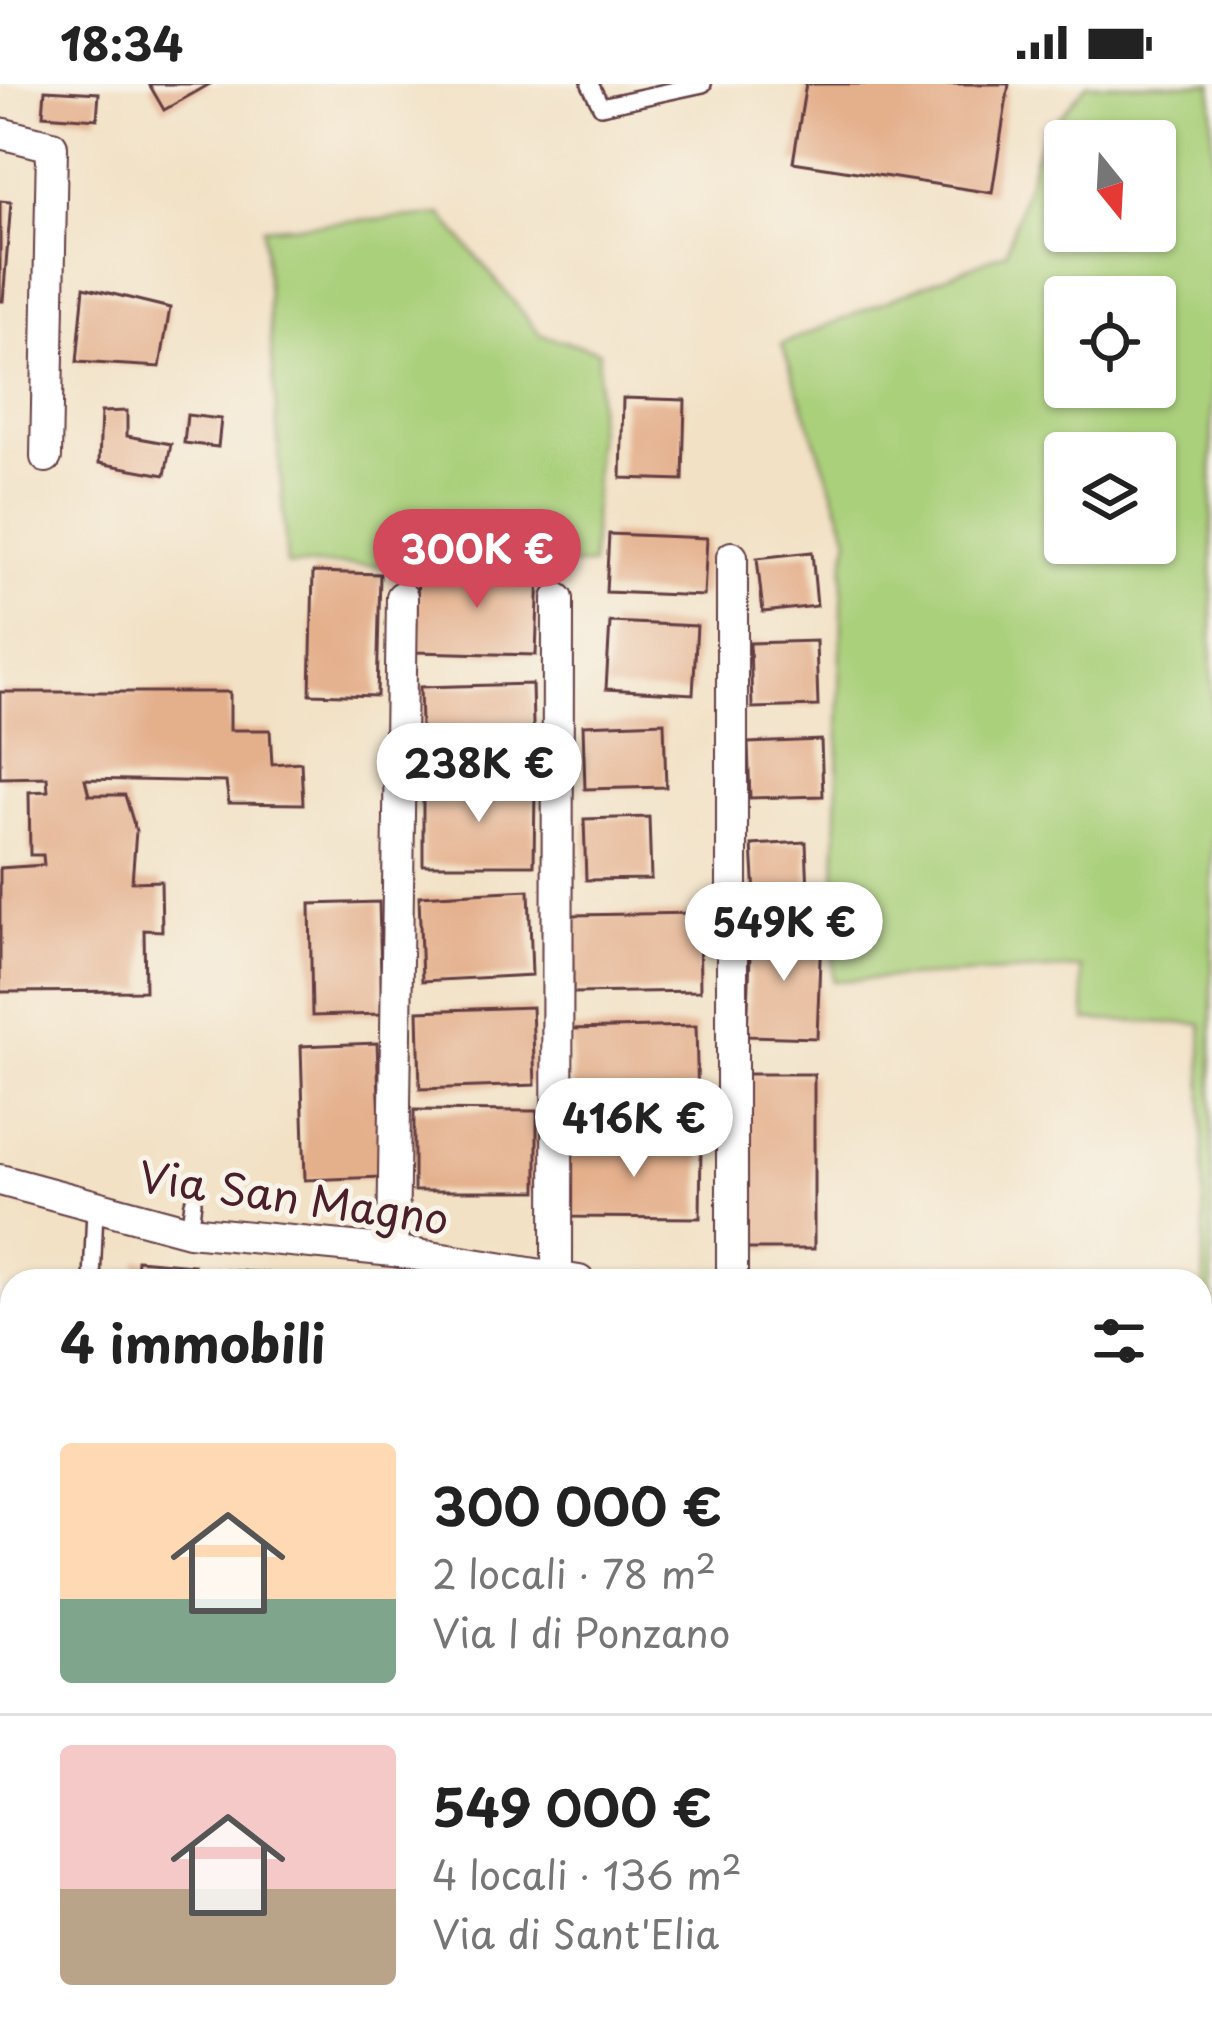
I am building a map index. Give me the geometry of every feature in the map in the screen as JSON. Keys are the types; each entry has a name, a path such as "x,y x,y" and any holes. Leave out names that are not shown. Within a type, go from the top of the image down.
{"street":[{"path":"0,133 52,146 46,457"},
{"path":"732,556 732,1269"},
{"path":"393,1251 402,597"},
{"path":"558,599 568,1269"},
{"name":"Via San Magno","path":"0,1180 95,1209 191,1216 506,1269"}],"lane":[{"path":"590,84 602,106 703,84"},
{"path":"92,1269 95,1209"}],"green space":[{"path":"1087,84 1212,84 1212,1269 1204,1269 1202,1024 1086,1020 1081,968 833,981 843,571 849,537 782,344 1006,252 1044,134 1044,252 1176,252 1176,120 1056,120"},
{"path":"442,215 541,335 599,351 592,565 287,565 263,228"}],"building":[{"path":"149,84 210,84 164,110"},
{"path":"806,84 1009,84 992,193 793,162"},
{"path":"45,90 99,93 97,119 43,115"},
{"path":"0,201 11,202 3,301 0,301"},
{"path":"84,287 170,308 160,367 77,362"},
{"path":"623,398 685,400 683,480 621,478"},
{"path":"127,411 127,436 171,444 165,475 99,463 101,412"},
{"path":"187,415 221,419 218,447 184,443"},
{"path":"609,534 707,538 704,596 606,592"},
{"path":"812,552 817,606 763,612 757,558"},
{"path":"418,568 539,571 536,655 416,652"},
{"path":"313,572 380,574 377,696 310,694"},
{"path":"610,622 697,626 693,694 606,689"},
{"path":"816,641 818,706 752,708 750,643"},
{"path":"532,684 534,764 422,767 420,687"},
{"path":"0,692 230,692 230,730 270,730 272,764 301,762 303,804 229,803 226,782 85,779 89,795 125,795 136,831 132,882 161,881 162,931 144,930 145,991 0,992 0,868 44,865 43,855 30,855 29,792 48,791 47,777 0,778"},
{"path":"664,722 666,787 585,789 583,725"},
{"path":"821,740 823,796 750,798 748,743"},
{"path":"423,786 535,786 534,865 423,865"},
{"path":"649,817 651,879 586,880 584,819"},
{"path":"806,842 808,893 755,896 752,845"},
{"path":"529,890 532,975 422,981 419,896"},
{"path":"379,902 382,1014 312,1016 310,904"},
{"path":"699,913 700,991 573,993 572,915"},
{"path":"751,930 821,932 817,1038 747,1036"},
{"path":"532,1007 535,1085 420,1089 418,1011"},
{"path":"696,1026 698,1104 573,1108 571,1029"},
{"path":"377,1043 382,1177 305,1180 301,1046"},
{"path":"743,1074 814,1074 814,1249 743,1249"},
{"path":"414,1110 537,1111 537,1191 414,1191"},
{"path":"568,1142 701,1143 700,1218 567,1217"},
{"path":"137,1260 194,1265 194,1269 136,1269"}]}
